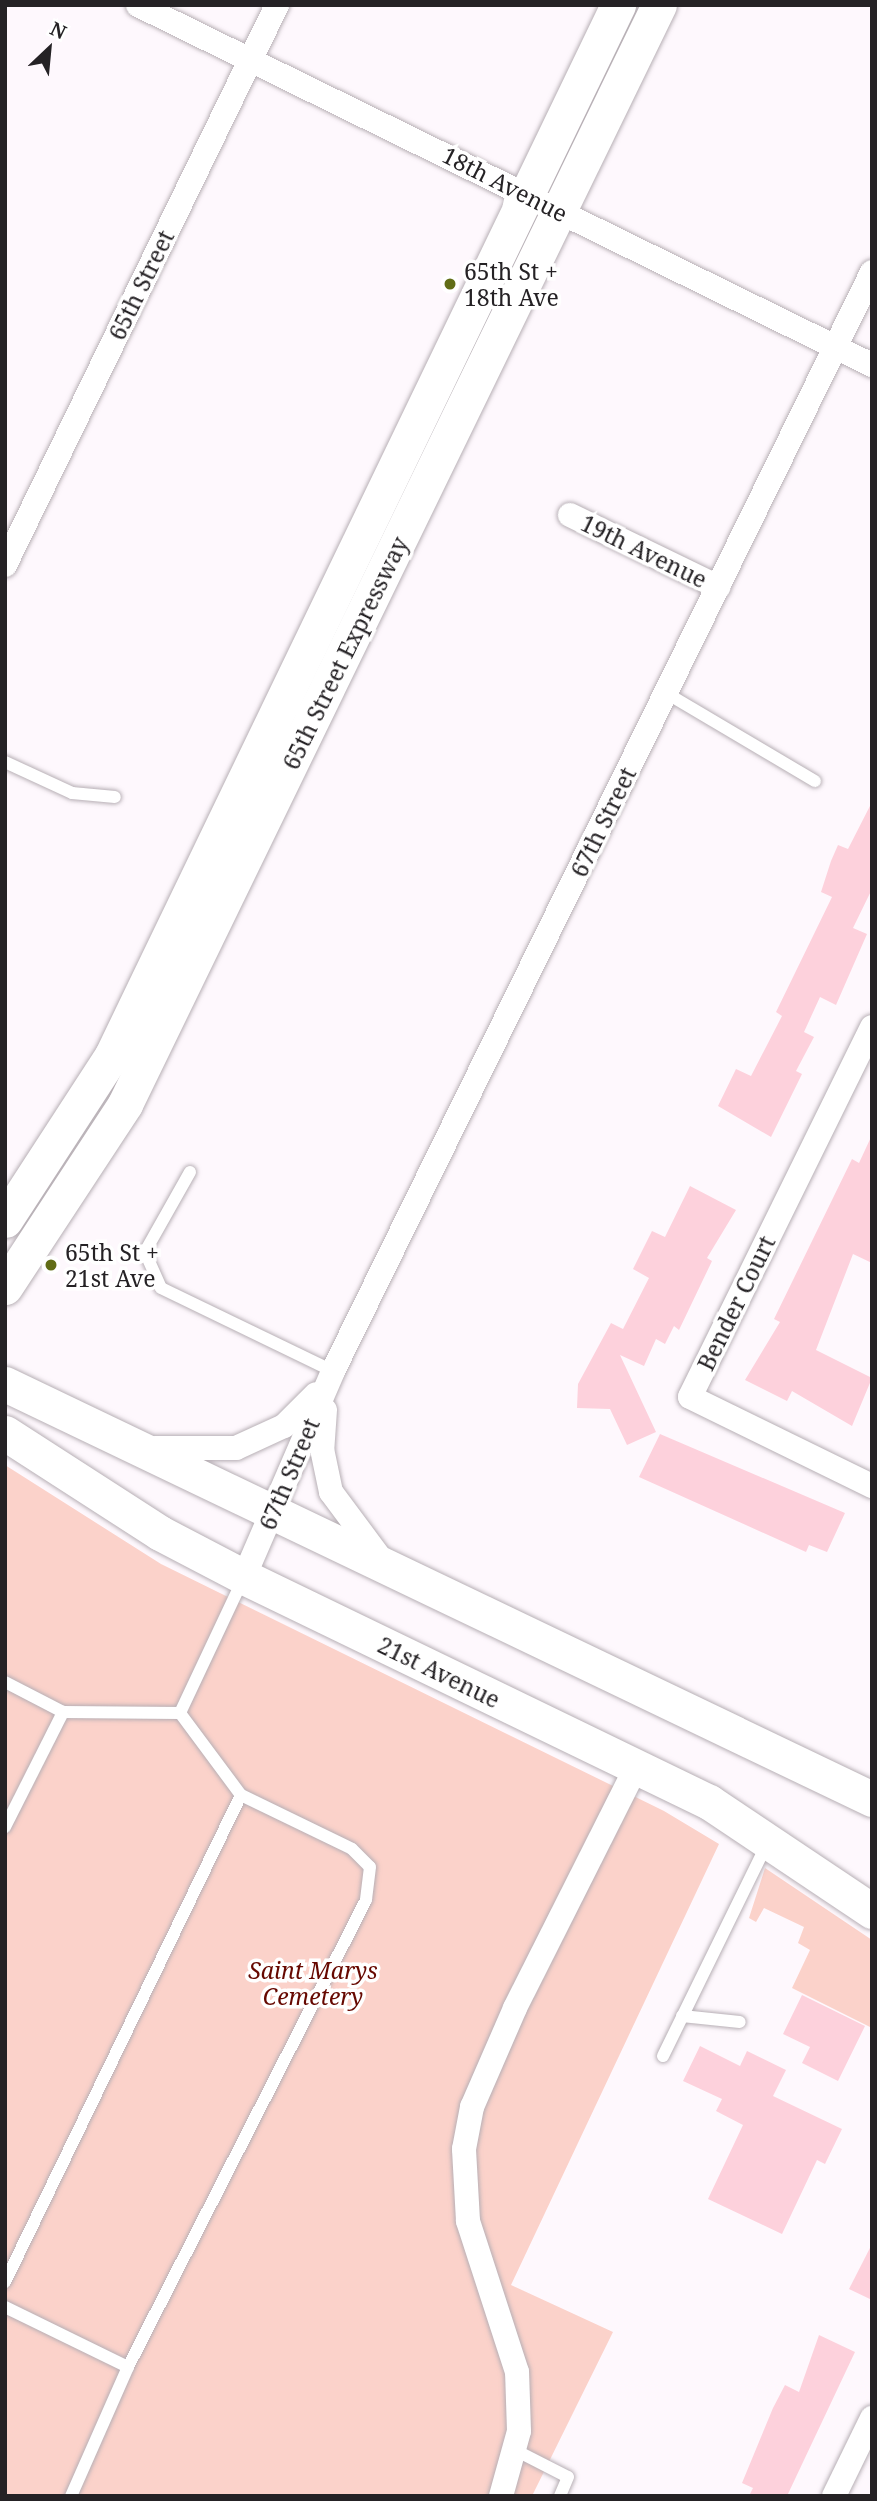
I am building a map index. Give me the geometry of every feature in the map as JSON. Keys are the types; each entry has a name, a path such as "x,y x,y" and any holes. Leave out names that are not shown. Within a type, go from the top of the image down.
{"main road":[{"name":"65th Street Expressway","path":"5,1220 112,1055 618,5"},
{"name":"65th Street Expressway","path":"5,1287 125,1104 659,5"},
{"path":"5,1384 150,1448 870,1794"},
{"name":"21st Avenue","path":"5,1433 160,1533 244,1577 636,1767 768,1841 872,1911"}],"street":[{"name":"18th Avenue","path":"138,5 872,365"},
{"name":"65th Street","path":"5,565 277,5"},
{"name":"67th Street","path":"244,1577 333,1371 872,272"},
{"name":"19th Avenue","path":"570,515 718,587"},
{"name":"Bender Court","path":"872,1027 690,1397 872,1486"},
{"name":"67th Street","path":"150,1448 212,1452 259,1441 306,1407 333,1371"},
{"name":"67th Street","path":"333,1371 322,1420 324,1468 342,1513 386,1563"},
{"path":"501,2496 514,2450 517,2372 468,2221 464,2149 472,2107 515,2008 636,1767"},
{"path":"834,2496 872,2418"}],"lane":[{"path":"666,693 815,781"},
{"path":"5,762 72,793 115,797"},
{"path":"190,1172 145,1252 161,1288 333,1371"},
{"path":"180,1713 244,1577"},
{"path":"5,1682 62,1712 180,1713"},
{"path":"5,1828 62,1712"},
{"path":"71,2496 128,2367 366,1900 370,1867 352,1849 241,1795 180,1713"},
{"path":"5,2282 241,1795"},
{"path":"663,2056 768,1841"},
{"path":"682,2017 740,2022"},
{"path":"5,2307 128,2367"},
{"path":"514,2450 568,2477 560,2496"}],"green space":[{"name":"Saint Marys Cemetery","path":"5,1465 161,1564 664,1811 719,1844 511,2285 613,2332 532,2496 5,2496"},
{"path":"765,1868 872,1940 870,2027 792,1988 810,1950 798,1943 804,1927 764,1908 756,1922 749,1918"}],"building":[{"path":"872,802 872,889 853,928 867,934 836,1005 820,997 804,1032 814,1037 796,1071 802,1074 771,1137 718,1106 736,1069 751,1076 782,1016 776,1012 832,897 821,892 831,861 838,845 848,849"},
{"path":"872,1135 872,1263 853,1254 816,1350 872,1378 852,1426 792,1391 787,1401 745,1380 780,1322 774,1319 852,1159 859,1163"},
{"path":"690,1186 736,1210 707,1258 712,1261 679,1330 674,1326 665,1344 656,1339 644,1366 620,1355 656,1432 627,1445 610,1409 577,1408 578,1384 611,1323 623,1329 649,1278 633,1269 652,1231 665,1237"},
{"path":"660,1434 845,1513 827,1552 809,1545 806,1552 639,1477"},
{"path":"802,1995 865,2026 838,2081 802,2063 810,2047 783,2034"},
{"path":"700,2046 740,2066 747,2051 786,2070 773,2096 842,2129 825,2164 817,2160 782,2234 708,2199 743,2125 716,2111 722,2099 683,2081"},
{"path":"872,2244 872,2300 849,2289"},
{"path":"819,2335 855,2352 787,2496 749,2496 753,2488 742,2483 773,2408 785,2385 799,2392"}],"place":[{"name":"65th St + 18th Ave","path":"450,284"},
{"name":"65th St + 21st Ave","path":"51,1265"}]}
